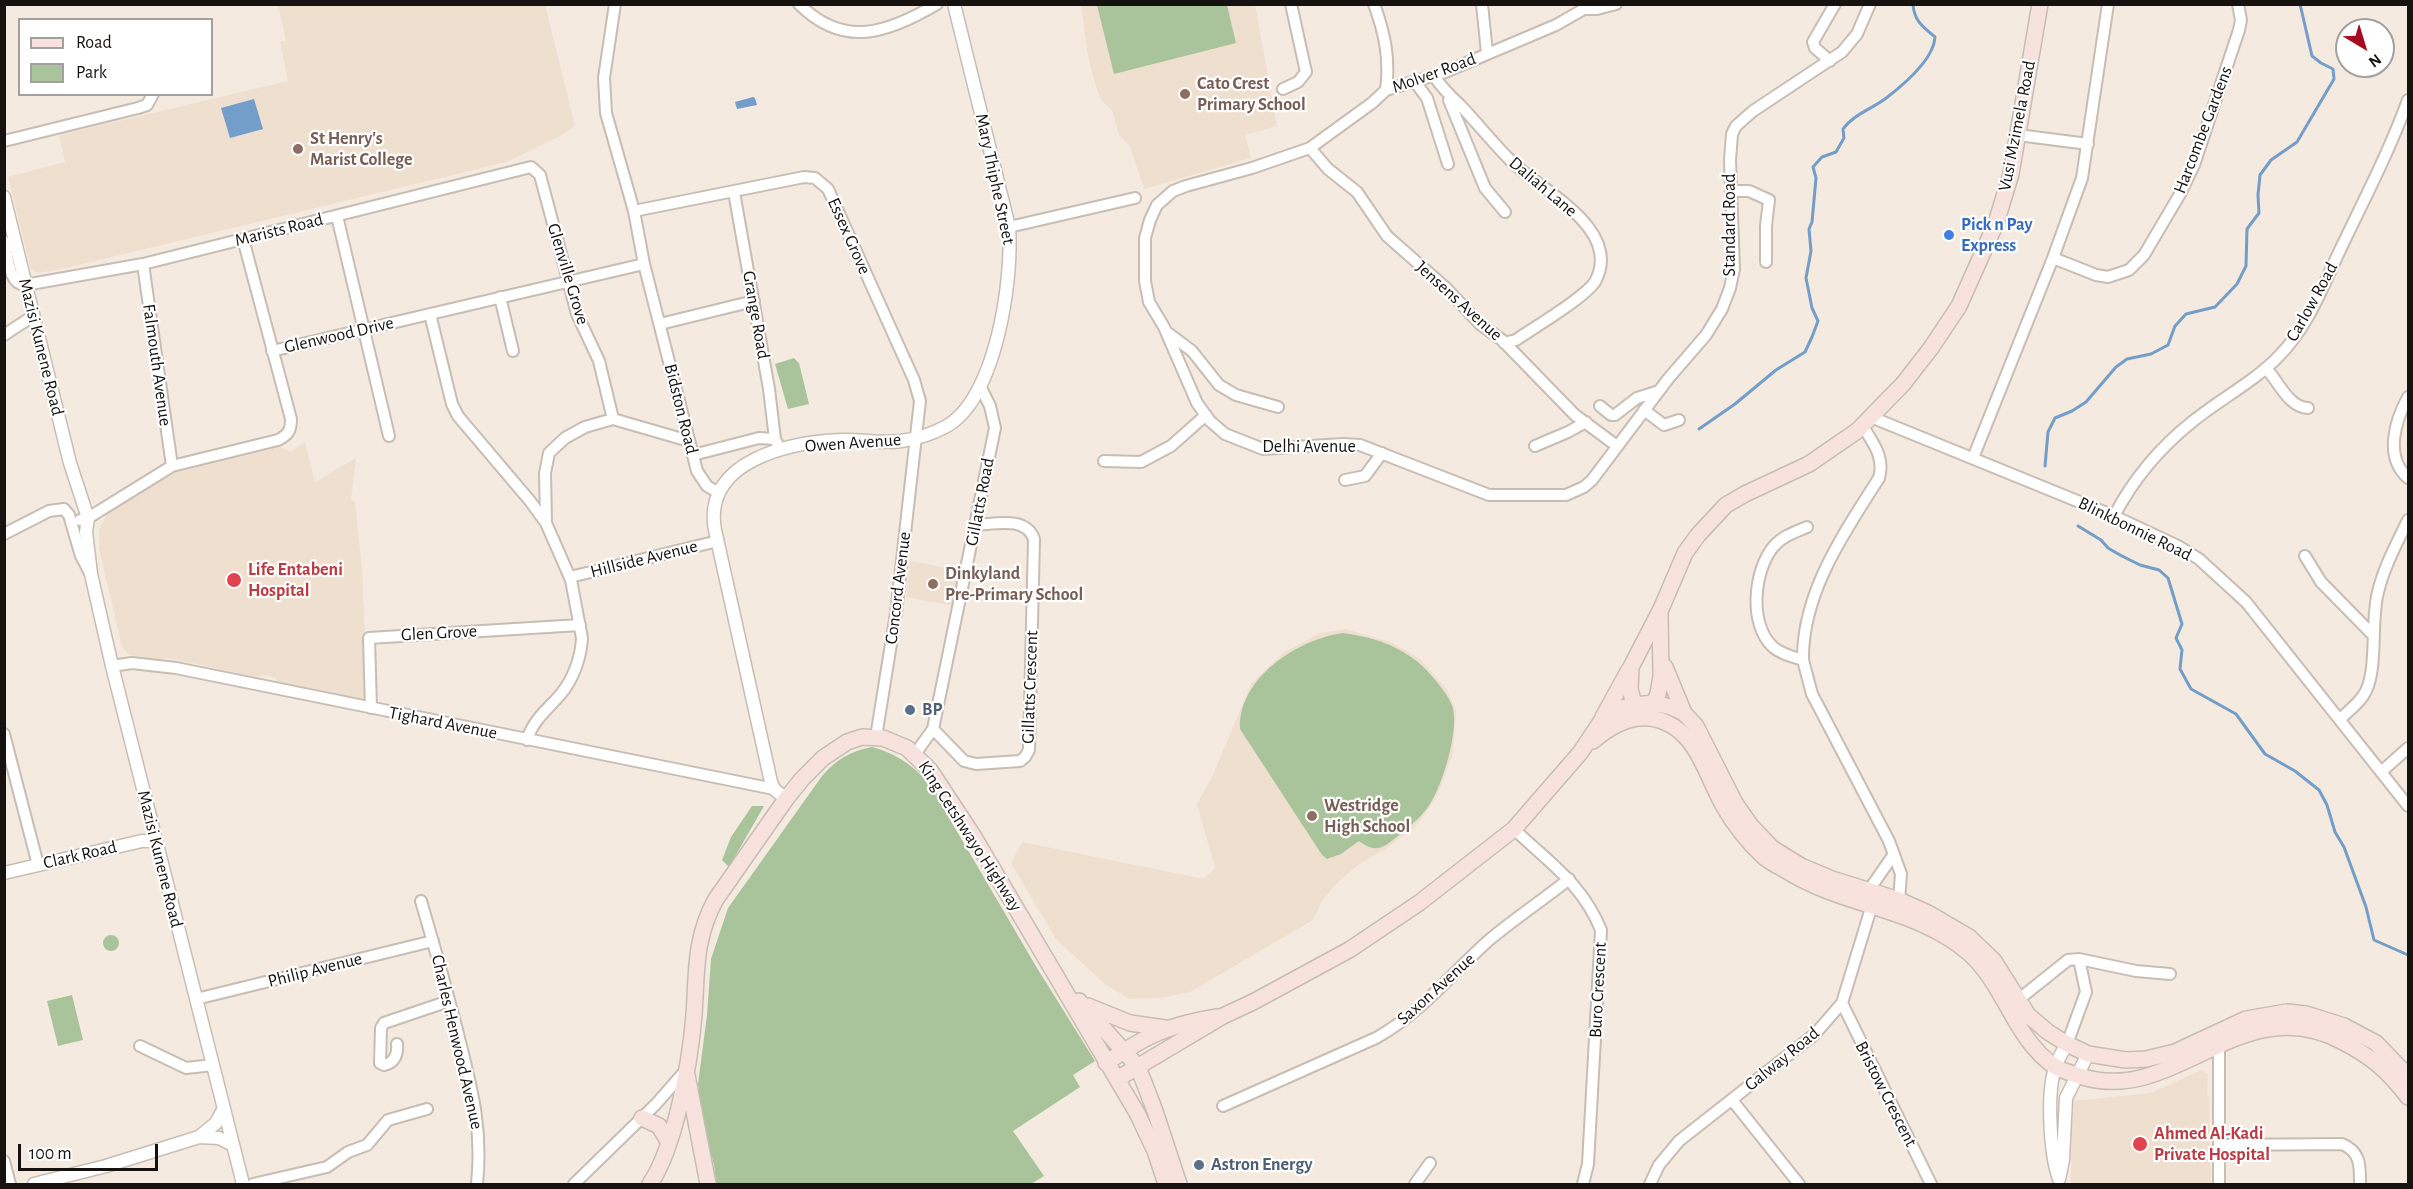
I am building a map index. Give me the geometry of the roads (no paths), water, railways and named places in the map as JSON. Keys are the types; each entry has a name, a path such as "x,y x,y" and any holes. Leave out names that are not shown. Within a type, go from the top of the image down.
{"main road":[{"name":"Vusi Mzimela Road","path":"1661,609 1660,685 1643,711 1630,689 1631,667 1661,609 1685,553 1714,517 1745,494 1824,456 1867,422 1903,384 1959,306 1996,223 2011,174 2040,4"},
{"path":"1661,655 1684,712 1701,734 1735,803 1751,826 1772,848 1801,866 1943,934 1969,953 1990,978 2031,1044 2055,1066 2094,1080 2133,1081 2153,1075 2219,1044 2264,1029 2294,1028 2324,1032 2369,1055 2389,1073 2409,1097"},
{"path":"1117,1079 1223,1016 1349,950 1428,897 1514,829 1580,753 1602,720 1631,667"},
{"path":"1602,720 1618,709 1684,712"},
{"path":"1580,753 1607,729 1643,711"},
{"path":"1643,711 1668,723 1686,736 1723,806 1739,829 1765,858 1796,878 1820,888 1870,898 1899,900 1951,925 1982,948 1994,961 2018,1000 2037,1024 2067,1044 2088,1054 2126,1060 2146,1059 2175,1052 2247,1019 2287,1012 2306,1014 2344,1026 2376,1043 2409,1076"},
{"name":"King Cetshwayo Highway","path":"876,737 897,743 915,754 930,770 974,837 1144,1127 1166,1185"},
{"path":"650,1185 669,1143 686,1070 693,1018 696,961 701,932 707,916 780,794 802,779 833,750 855,739 876,737"},
{"name":"King Cetshwayo Highway","path":"1062,984 1138,1067 1159,1121 1179,1185"},
{"path":"1080,1002 1130,1023 1166,1028"},
{"path":"1106,1063 1166,1028 1223,1016"},
{"path":"686,1070 708,1185"},
{"path":"642,1118 659,1126 669,1143"}],"street":[{"name":"Bidston Road","path":"615,4 604,78 606,113 634,211 644,264 700,478 707,486 719,493"},
{"path":"799,4 819,21 854,33 887,29 937,4"},
{"name":"Mary Thiphe Street","path":"954,4 1009,227 1011,250 1008,281 993,350 981,388"},
{"path":"1282,89 1298,82 1306,72 1291,4"},
{"path":"1374,4 1385,37 1388,58 1386,90"},
{"path":"1482,4 1487,53"},
{"name":"Molver Road","path":"1162,200 1173,191 1186,186 1252,168 1310,148 1372,104 1386,90 1434,76 1556,25 1584,9 1597,9 1616,4"},
{"path":"1830,60 1812,45 1835,4"},
{"name":"Standard Road","path":"1575,492 1592,480 1644,410 1715,323 1730,288 1734,269 1731,143 1736,126 1753,111 1842,52 1853,41 1870,4"},
{"path":"1973,458 2053,258 2082,178 2108,4"},
{"name":"Harcombe Gardens","path":"2053,258 2096,275 2108,277 2129,270 2144,255 2180,194 2194,165 2240,30 2238,4"},
{"name":"Daliah Lane","path":"1434,76 1446,94 1460,105 1510,161 1569,207 1587,225 1602,258 1595,281 1578,297 1516,340 1504,343"},
{"path":"1415,82 1427,98 1448,164"},
{"path":"1446,94 1462,127 1485,188 1505,212"},
{"path":"4,141 138,108 147,105 152,96"},
{"name":"Carlow Road","path":"2114,516 2138,475 2159,450 2192,422 2266,368 2293,341 2309,315 2389,148 2409,100"},
{"path":"2018,135 2088,144"},
{"name":"Jensens Avenue","path":"1310,148 1328,170 1357,192 1387,236 1446,288 1480,324 1504,343 1575,415 1617,447"},
{"name":"Marists Road","path":"25,285 143,264 531,167"},
{"name":"Glenville Grove","path":"531,167 540,175 577,314 599,361 613,419"},
{"name":"Essex Grove","path":"634,211 809,176 822,182 828,189 914,380 920,401 916,438"},
{"path":"1731,191 1749,191 1769,200 1766,262"},
{"name":"Grange Road","path":"734,192 754,301 776,444"},
{"name":"Mazisi Kunene Road","path":"4,197 70,463 70,475 85,523 91,574 112,666 243,1185"},
{"path":"1009,227 1135,198"},
{"name":"Delhi Avenue","path":"1162,200 1149,220 1145,238 1144,280 1149,302 1166,331 1184,378 1197,403 1206,416 1225,434 1263,449 1360,445 1481,494 1557,495 1575,492"},
{"path":"337,216 389,436"},
{"path":"243,239 272,351"},
{"path":"4,241 13,278 18,284 25,285"},
{"name":"Falmouth Avenue","path":"143,264 172,466"},
{"name":"Glenwood Drive","path":"85,523 172,466 286,436 291,429 291,419 272,351 644,264"},
{"path":"500,297 513,351"},
{"path":"660,324 754,301"},
{"path":"430,314 450,399 458,416 531,501 546,523 570,577 580,625 581,648 572,676 561,694 533,724 527,740"},
{"path":"4,335 33,316"},
{"path":"1166,331 1192,351 1219,385 1236,395 1278,406"},
{"path":"2266,368 2276,378 2293,404 2301,408 2308,408"},
{"name":"Owen Avenue","path":"693,454 759,438 776,444 818,441 899,441 916,438 945,428 970,404 981,388"},
{"name":"Gillatts Road","path":"915,754 933,729 994,428 990,406 981,388"},
{"path":"1600,406 1611,415 1615,415 1636,398 1659,391"},
{"path":"2409,398 2398,419 2394,444 2397,462 2409,478"},
{"path":"1644,410 1664,426 1679,420"},
{"path":"1104,460 1141,462 1171,446 1206,416"},
{"path":"546,523 545,473 549,453 565,438 585,427 613,419 689,441"},
{"path":"1534,446 1586,422"},
{"path":"1867,422 1881,459 1882,468 1879,478 1817,587 1806,622 1803,660 1812,694 1885,832 1894,854 1901,874 1899,900"},
{"name":"Blinkbonnie Road","path":"1867,422 1973,458 2114,516 2178,546 2216,573 2246,602 2409,806"},
{"name":"Concord Avenue","path":"876,737 896,613 916,438"},
{"name":"Owen Avenue","path":"719,493 728,477 776,444"},
{"path":"1346,480 1365,476 1371,471 1382,453"},
{"path":"719,493 714,509 718,541 780,794"},
{"path":"4,534 49,511 63,509 69,515 77,548 91,574"},
{"path":"2340,719 2362,697 2369,685 2378,591 2392,554 2409,520"},
{"name":"Gillatts Crescent","path":"933,729 958,757 969,763 1020,760 1029,750 1034,539 1029,530 1018,524 976,525"},
{"path":"1803,660 1773,646 1763,633 1757,609 1759,586 1768,554 1779,541 1807,527"},
{"name":"Hillside Avenue","path":"570,577 718,541"},
{"path":"2305,556 2321,582 2373,634"},
{"name":"Glen Grove","path":"371,708 369,638 580,625"},
{"name":"Tighard Avenue","path":"112,666 132,663 176,668 780,794"},
{"path":"4,734 38,865"},
{"path":"2381,772 2409,748"},
{"name":"Buro Crescent","path":"1514,829 1569,879 1592,908 1601,930 1588,1164 1583,1185"},
{"name":"Clark Road","path":"4,873 142,841 155,841"},
{"name":"Galway Road","path":"1650,1185 1659,1165 1678,1141 1815,1034 1842,1003 1870,898 1894,854"},
{"name":"Saxon Avenue","path":"1223,1106 1398,1026 1414,1014 1489,940 1569,879"},
{"name":"Charles Henwood Avenue","path":"422,901 470,1084 479,1134 477,1185"},
{"name":"Philip Avenue","path":"196,999 434,942"},
{"path":"2059,1182 2052,1146 2052,1095 2055,1066 2067,1044 2086,992 2079,959"},
{"path":"2018,1000 2062,962 2079,959 2136,971 2170,974"},
{"path":"397,1044 398,1052 392,1062 380,1064 378,1061 381,1028 384,1023 449,1001"},
{"name":"Bristow Crescent","path":"1842,1003 1931,1185"},
{"path":"2219,1044 2219,1185"},
{"path":"140,1046 186,1068 213,1065"},
{"path":"2059,1182 2063,1160 2066,1098 2088,1054"},
{"path":"574,1185 642,1118 686,1070"},
{"path":"1732,1100 1799,1185"},
{"path":"199,1137 216,1123 224,1108"},
{"path":"253,1185 327,1167 348,1152 367,1145 388,1120 427,1109"},
{"path":"34,1185 106,1166 199,1137 219,1138 233,1145"},
{"path":"2219,1145 2342,1144 2350,1147 2358,1156 2360,1185"},
{"path":"4,1161 10,1185"},
{"path":"1415,1185 1430,1163"}],"water":[{"path":"753,97 757,105 737,109 735,102"},
{"path":"254,99 263,129 230,138 221,108"}],"waterway":[{"path":"1699,429 1735,404 1776,370 1805,352 1818,321 1812,308 1806,278 1811,251 1809,229 1812,222 1816,178 1813,167 1822,157 1836,152 1844,138 1843,129 1847,124 1900,87 1929,54 1935,37 1917,19 1913,4"},
{"path":"2045,466 2048,432 2055,418 2086,402 2116,367 2127,359 2151,354 2168,345 2175,326 2186,314 2215,307 2237,284 2246,266 2247,229 2259,213 2260,175 2271,160 2297,142 2334,79 2333,69 2312,56 2300,4"},
{"path":"2078,526 2120,555 2140,565 2159,570 2168,578 2182,624 2176,638 2182,650 2180,669 2191,689 2236,714 2265,754 2295,771 2319,790 2327,805 2335,832 2344,847 2366,907 2374,940 2408,955"}],"place":[{"name":"Cato Crest Primary School","path":"1185,94"},
{"name":"St Henry's Marist College","path":"298,149"},
{"name":"Pick n Pay Express","path":"1949,235"},
{"name":"Life Entabeni Hospital","path":"234,580"},
{"name":"Dinkyland Pre-Primary School","path":"933,584"},
{"name":"BP","path":"910,710"},
{"name":"Westridge High School","path":"1312,816"},
{"name":"Ahmed Al-Kadi Private Hospital","path":"2140,1144"},
{"name":"Astron Energy","path":"1199,1165"}]}
